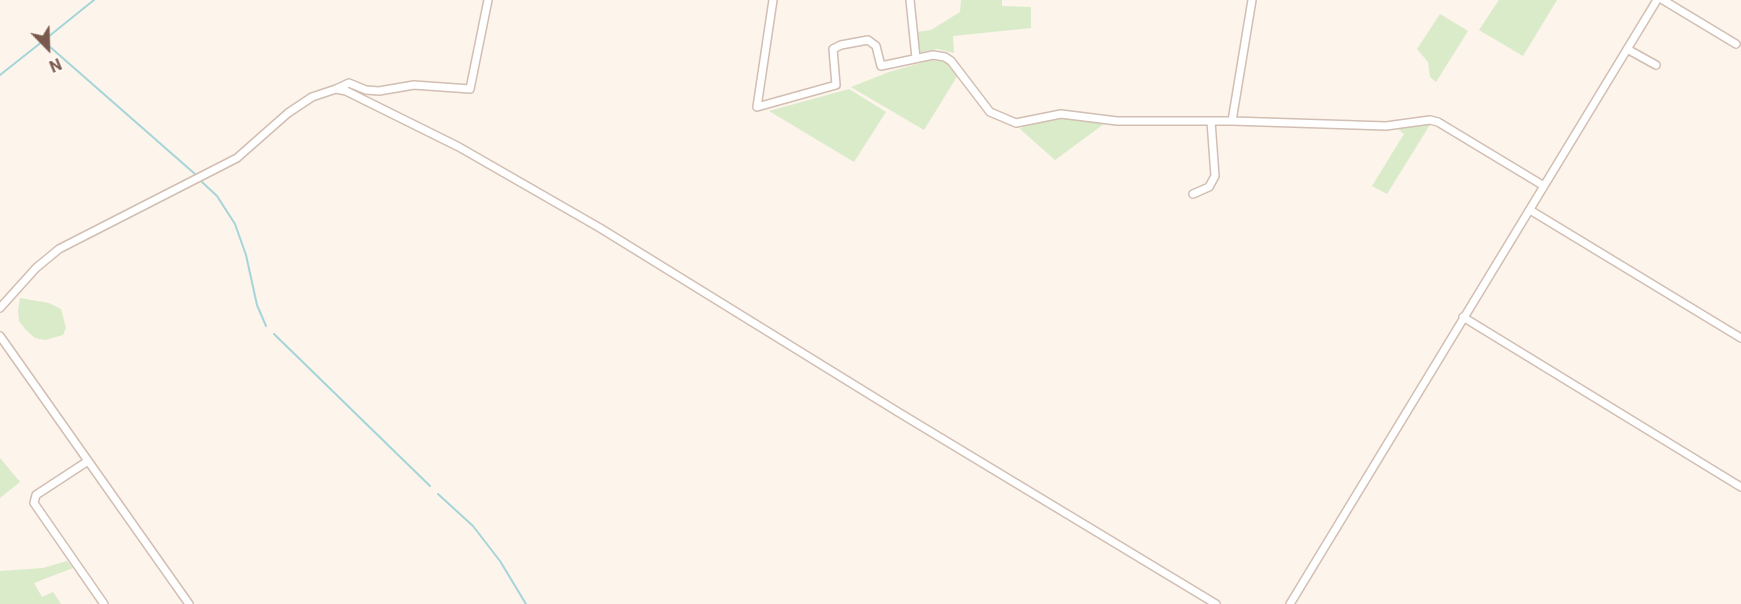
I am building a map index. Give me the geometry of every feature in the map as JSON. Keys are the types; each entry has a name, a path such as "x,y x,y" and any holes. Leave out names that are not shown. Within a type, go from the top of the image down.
{"street":[{"path":"0,308 36,268 59,249 237,158 288,113 312,97 350,83 366,90 379,91 414,85 470,89 488,0"},
{"path":"773,0 757,107 836,85 833,49 841,45 868,40 873,42 881,66 933,55 951,61 990,112 1016,123 1061,114 1117,121 1232,121 1386,126 1422,121 1438,122 1544,186"},
{"path":"910,0 916,58"},
{"path":"1232,121 1252,0"},
{"path":"1290,604 1657,0"},
{"path":"1663,0 1736,44"},
{"path":"1627,49 1656,65"},
{"path":"336,89 346,91 388,110 449,142 600,228 1216,604"},
{"path":"1193,194 1209,187 1215,176 1211,121"},
{"path":"1530,210 1741,338"},
{"path":"1463,317 1741,487"},
{"path":"0,336 189,604"},
{"path":"88,461 36,495 34,503 104,604"}],"green space":[{"path":"961,0 1002,0 1002,6 1031,7 1031,28 953,36 954,53 937,49 918,53 917,32 931,30 960,12"},
{"path":"1499,0 1557,0 1523,56 1479,30"},
{"path":"1440,14 1468,31 1436,82 1430,77 1428,62 1417,49"},
{"path":"931,60 946,62 958,75 924,130 851,87 889,72"},
{"path":"849,89 886,112 854,162 769,111"},
{"path":"1066,117 1104,124 1055,160 1020,129 1026,124"},
{"path":"1431,123 1387,194 1372,186 1404,134 1398,129"},
{"path":"20,298 49,303 61,309 66,328 63,335 45,340 35,338 19,321"},
{"path":"0,458 20,482 0,498"},
{"path":"67,561 73,568 34,583 42,597 53,592 61,604 0,604 0,571 43,568"}],"waterway":[{"path":"48,37 94,0"},
{"path":"0,75 43,41"},
{"path":"49,46 195,174"},
{"path":"202,182 217,196 235,224 246,255 257,305 266,326"},
{"path":"274,334 430,486"},
{"path":"438,494 473,526 500,561 526,604"}]}
